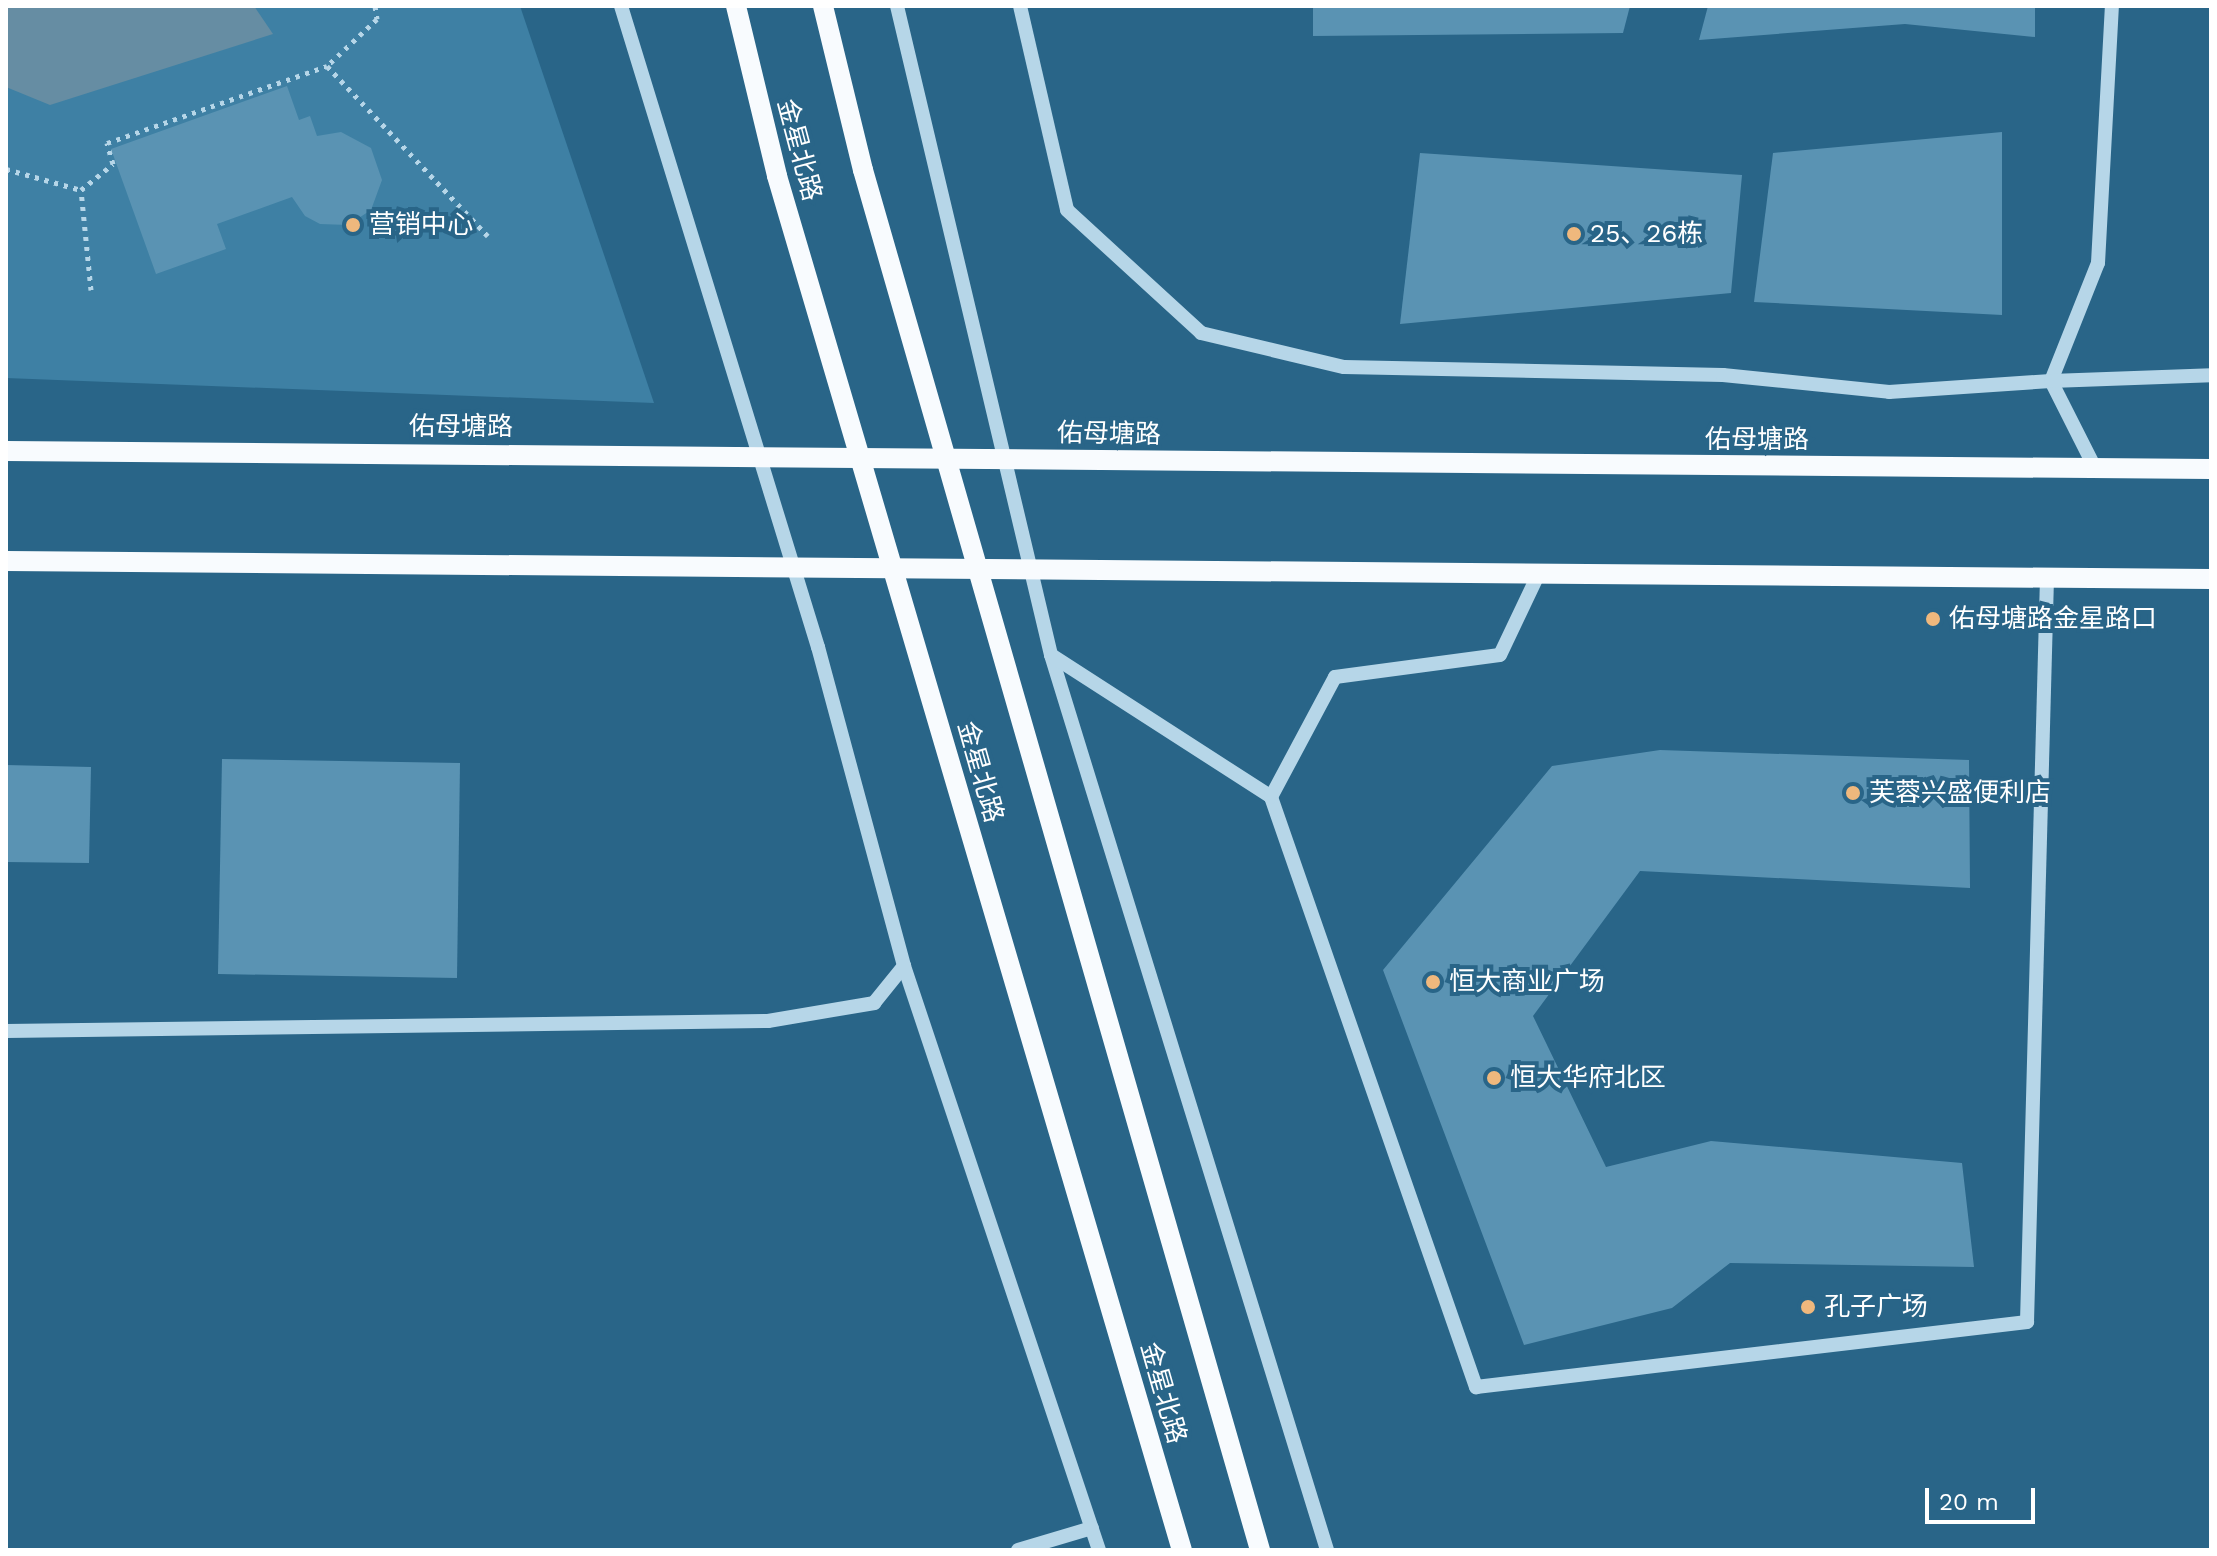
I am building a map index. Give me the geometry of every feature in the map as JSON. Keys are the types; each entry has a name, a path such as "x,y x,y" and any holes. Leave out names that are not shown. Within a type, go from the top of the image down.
{"main road":[{"name":"金星北路","path":"736,6 777,176 1182,1550"},
{"name":"金星北路","path":"823,6 863,170 1260,1550"},
{"name":"佑母塘路","path":"6,451 2211,469"},
{"path":"6,561 2211,579"}],"street":[{"path":"621,6 793,567 904,966 1099,1550"},
{"path":"897,6 1051,655 1327,1550"},
{"path":"1020,6 1067,210 1201,333 1344,367 1723,375 1889,392 2051,381 2211,375"},
{"path":"2095,468 2051,381 2098,263 2112,6"},
{"path":"1271,797 1335,677 1500,655 1539,573"},
{"path":"1051,655 1271,797 1476,1387 2027,1322 2047,578"},
{"path":"6,1031 768,1021 874,1003 904,966"},
{"path":"1018,1550 1092,1528"}],"path":[{"path":"81,190 113,164 107,143 327,66 377,19 375,6"},
{"path":"327,66 488,236"},
{"path":"6,169 81,190"},
{"path":"81,190 91,290"}],"shaded area":[{"path":"6,6 520,6 654,403 6,378"},
{"path":"6,6 254,6 273,34 50,105 6,87"}],"building":[{"path":"1313,6 1630,6 1623,33 1313,36"},
{"path":"1708,6 2035,6 2035,37 1905,24 1699,40"},
{"path":"287,86 299,120 310,116 317,136 341,132 371,148 382,180 371,210 348,225 320,224 305,216 292,197 217,224 226,249 156,274 111,149"},
{"path":"2002,132 2002,315 1754,302 1773,153"},
{"name":"25、26栋","path":"1420,153 1742,175 1731,293 1400,324"},
{"name":"恒大华府北区","path":"1660,750 1969,760 1970,888 1640,871 1533,1016 1606,1167 1711,1141 1962,1163 1974,1267 1730,1263 1672,1308 1524,1345 1383,970 1552,766"},
{"path":"222,759 460,763 457,978 218,974"},
{"path":"6,765 91,767 89,863 6,862"}],"place":[{"name":"营销中心","path":"353,225"},
{"name":"25、26栋","path":"1574,234"},
{"name":"佑母塘路金星路口","path":"1933,619"},
{"name":"芙蓉兴盛便利店","path":"1853,793"},
{"name":"恒大商业广场","path":"1433,982"},
{"name":"恒大华府北区","path":"1494,1078"},
{"name":"孔子广场","path":"1808,1307"}]}
